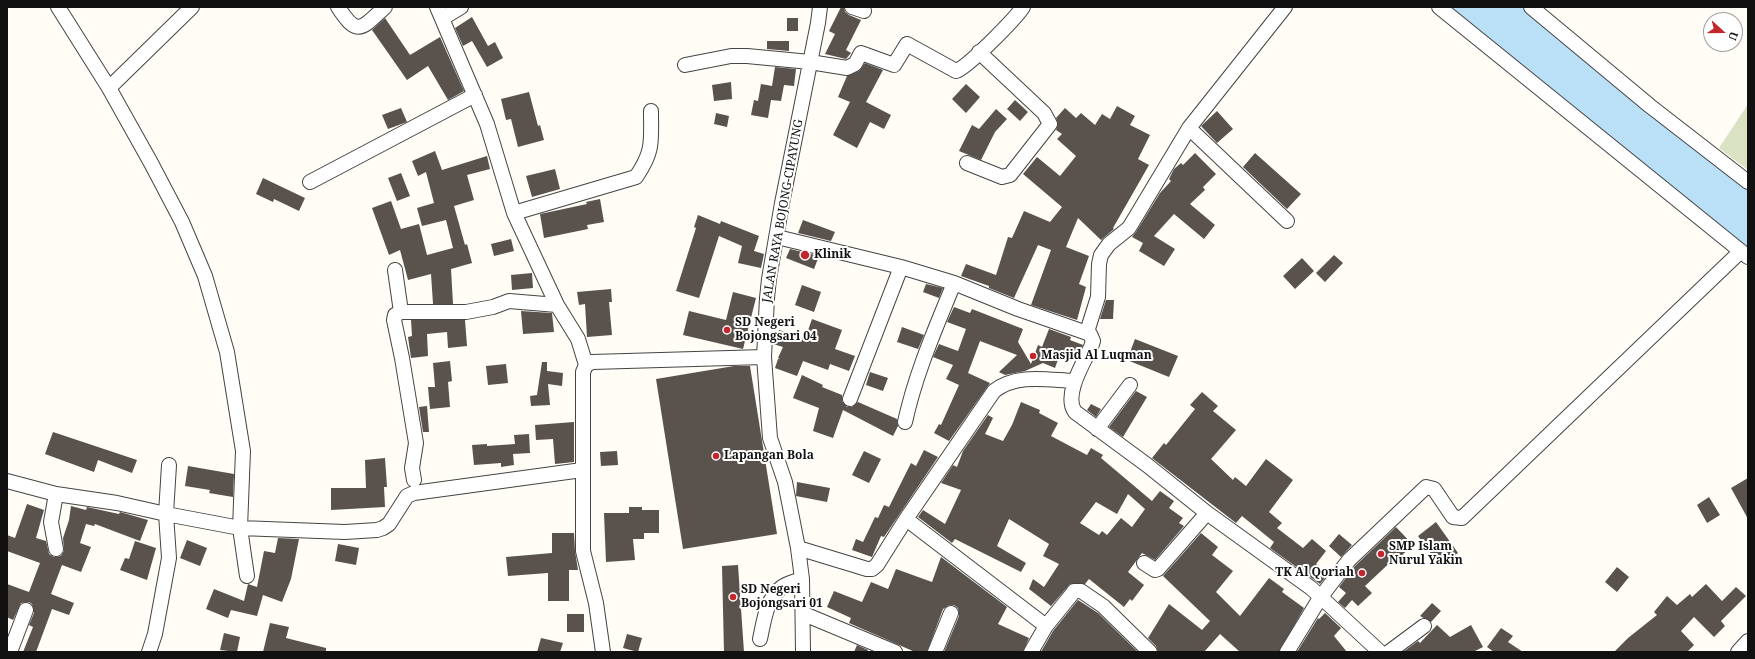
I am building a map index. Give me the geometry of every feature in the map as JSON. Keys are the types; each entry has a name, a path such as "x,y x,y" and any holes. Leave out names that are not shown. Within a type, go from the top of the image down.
{"street":[{"path":"58,7 109,88 182,222 205,276 216,309 227,352 243,451 240,528 247,576"},
{"path":"109,88 182,15 192,7"},
{"path":"338,7 348,22 353,26 358,27 367,24 385,7"},
{"path":"461,7 440,12 494,143 514,213 557,305 578,339 586,365"},
{"name":"JALAN RAYA BOJONG-CIPAYUNG","path":"803,652 804,614 798,548 785,482 770,438 764,358 766,298 820,7"},
{"path":"685,65 732,56 747,56 810,62 847,68 855,64 861,53 894,65 907,44 956,71 962,68 1013,19 1023,7"},
{"path":"1087,332 1098,297 1099,264 1101,256 1109,244 1132,224 1189,128 1285,7"},
{"path":"1288,652 1320,598 1349,560 1426,487 1434,490 1453,517 1462,518 1744,254 1439,7"},
{"path":"1531,7 1650,106 1748,182"},
{"path":"967,163 1002,177 1010,175 1050,124 1044,114 978,52"},
{"path":"310,182 474,95"},
{"path":"514,213 636,177 647,161 651,143 651,111"},
{"path":"1189,128 1287,221"},
{"path":"777,237 901,267 954,283 1018,309 1090,334 1093,341 1074,381 1073,408 1207,513 1311,588 1320,598 1380,652"},
{"path":"850,399 901,267"},
{"path":"395,270 401,312"},
{"path":"905,422 912,388 927,346 954,283"},
{"path":"414,480 412,468 416,443 394,320 395,315 401,312 466,312 509,301 557,305"},
{"path":"603,652 596,603 583,551 583,372 586,365 592,362 764,358"},
{"path":"798,548 867,569 877,565 906,518 994,391 1002,384 1028,379 1074,381"},
{"path":"1097,428 1130,385"},
{"path":"149,652 155,634 169,558 166,514 169,465"},
{"path":"7,481 56,494 117,503 240,528 345,532 377,530 388,524 407,496 414,493 582,470"},
{"path":"56,494 51,522 56,549"},
{"path":"1144,563 1155,570 1158,569 1207,513"},
{"path":"906,518 1046,626"},
{"path":"760,639 766,612 774,596 782,586 802,579"},
{"path":"1031,652 1046,626 1074,591 1081,591 1103,606 1150,652"},
{"path":"10,652 26,610"},
{"path":"935,652 952,613"},
{"path":"804,614 895,652"},
{"path":"1389,652 1424,626"},
{"path":"1738,652 1748,641"}],"green space":[{"path":"1748,104 1748,170 1719,148"}],"water":[{"path":"1439,7 1529,7 1748,184 1748,259"}],"building":[{"path":"841,7 844,7 845,12 849,15 861,20 846,50 851,53 846,59 825,54 835,34 829,31"},
{"path":"472,17 488,46 495,42 503,58 487,67 472,41 463,46 455,28"},
{"path":"385,18 410,55 440,37 464,91 448,100 428,66 407,80 372,30"},
{"path":"787,18 798,18 798,31 787,31"},
{"path":"767,41 789,41 789,51 767,49"},
{"path":"865,63 883,70 866,102 891,115 884,129 870,122 857,148 833,135 850,102 838,97 847,76 859,71"},
{"path":"775,67 796,69 794,86 784,85 781,101 771,100 768,118 751,115 754,100 758,101 761,84 772,86"},
{"path":"731,82 732,99 714,101 712,85"},
{"path":"966,84 980,97 966,113 952,99"},
{"path":"529,92 538,126 540,125 544,140 518,147 511,119 506,120 501,99"},
{"path":"1015,100 1028,112 1020,121 1007,109"},
{"path":"1117,106 1135,116 1130,125 1150,135 1138,159 1149,165 1113,228 1114,229 1101,240 1078,218 1066,247 1089,256 1079,284 1086,287 1077,320 1031,305 1051,250 1038,245 1014,298 989,288 989,286 961,276 966,264 996,275 1008,237 1012,238 1024,211 1050,222 1062,207 1023,174 1037,157 1060,176 1076,156 1057,139 1062,134 1056,130 1058,124 1056,118 1065,108 1076,118 1081,113 1095,125 1102,114 1110,119"},
{"path":"401,108 407,122 388,129 382,115"},
{"path":"996,109 1007,119 995,132 981,160 959,151 972,125 979,129"},
{"path":"1217,111 1233,129 1217,143 1201,126"},
{"path":"716,113 729,116 727,127 714,124"},
{"path":"435,151 442,170 487,156 490,169 467,175 474,200 454,206 465,245 467,244 472,263 451,269 453,304 433,304 431,274 408,280 400,250 389,255 372,208 391,201 401,229 419,224 427,255 453,248 446,220 422,226 417,208 434,203 426,172 418,176 412,161"},
{"path":"1195,153 1216,174 1203,187 1205,190 1190,204 1215,225 1204,239 1174,214 1154,236 1175,249 1164,266 1139,251 1143,243 1132,237 1160,193 1171,181 1169,179 1174,169 1181,163 1183,165"},
{"path":"1255,153 1301,194 1287,209 1243,167"},
{"path":"555,169 560,189 532,197 526,176"},
{"path":"401,173 410,196 397,201 388,178"},
{"path":"263,178 305,198 299,211 274,199 273,202 256,194"},
{"path":"600,199 604,222 587,225 588,229 544,238 540,214 587,204 586,202"},
{"path":"698,215 720,224 721,221 759,236 754,251 764,254 761,268 738,263 742,246 719,236 699,298 676,291 696,228 694,227"},
{"path":"803,220 835,232 831,241 798,233"},
{"path":"511,239 514,251 494,256 491,244"},
{"path":"790,249 819,256 814,269 786,258"},
{"path":"1334,255 1343,263 1325,282 1316,273"},
{"path":"1302,258 1314,271 1295,289 1283,276"},
{"path":"532,273 533,288 512,290 511,275"},
{"path":"926,284 943,288 939,298 923,292"},
{"path":"802,285 821,292 814,312 795,305"},
{"path":"611,289 612,302 609,302 612,335 587,337 585,304 579,305 577,292"},
{"path":"733,292 756,298 743,349 683,335 689,311 726,320"},
{"path":"1106,300 1114,300 1113,319 1100,319"},
{"path":"954,307 970,313 972,309 1023,329 1018,342 1031,364 1038,345 1042,347 1049,329 1071,337 1070,340 1083,345 1076,357 1061,351 1055,368 1043,363 1025,371 1005,375 999,372 1017,355 980,341 968,373 990,383 949,441 934,433 939,424 941,425 959,385 946,379 953,365 933,357 939,344 958,351 966,329 947,322"},
{"path":"521,311 552,313 554,332 523,334"},
{"path":"812,319 842,330 835,349 855,356 849,371 830,364 828,370 803,361 797,376 775,368 778,359 780,359 778,358 783,347 773,344 779,330 805,339"},
{"path":"411,320 465,320 467,346 448,348 447,332 427,334 428,356 411,358 408,337 412,336"},
{"path":"902,327 924,335 918,349 897,342"},
{"path":"1135,339 1178,356 1169,377 1127,360"},
{"path":"450,361 452,381 448,382 450,407 430,409 428,387 435,387 433,363"},
{"path":"542,362 547,362 547,371 563,373 562,386 548,384 550,405 531,406 530,396 537,395"},
{"path":"506,364 508,383 488,385 486,366"},
{"name":"Lapangan Bola","path":"734,366 750,366 777,534 683,549 656,379"},
{"path":"870,372 888,378 883,391 866,385"},
{"path":"802,375 823,385 822,387 842,395 842,401 847,407 852,407 858,402 897,419 898,426 893,436 843,410 833,438 813,431 819,408 793,398"},
{"path":"1136,391 1147,397 1123,437 1109,427"},
{"path":"1202,392 1218,406 1213,411 1236,430 1211,459 1233,480 1235,477 1246,486 1266,459 1293,480 1269,512 1282,523 1277,528 1303,548 1312,539 1326,551 1316,564 1328,574 1320,584 1270,548 1274,542 1242,516 1236,523 1152,458 1164,443 1166,445 1195,409 1190,405"},
{"path":"1021,402 1040,410 1039,413 1058,423 1051,436 1087,455 1091,448 1103,455 1101,458 1152,501 1160,491 1174,501 1169,508 1183,518 1179,523 1184,526 1155,560 1142,553 1128,572 1144,585 1132,601 1130,599 1124,607 1089,579 1085,584 1070,584 1051,606 1029,589 1033,579 1044,587 1059,564 1043,556 1049,544 1009,519 997,546 1026,563 1021,572 955,539 952,543 918,517 923,510 945,524 961,490 941,483 953,465 957,467 963,451 988,415 993,418 985,434 1003,441 1012,425","holes":["1128,494 1145,509 1132,527 1121,518 1107,535 1102,531 1099,535 1080,523 1096,502 1117,514"]},
{"path":"1091,404 1101,409 1096,417 1087,410"},
{"path":"427,406 429,432 423,432 419,407"},
{"path":"574,422 574,462 555,464 553,439 536,440 535,425"},
{"path":"53,432 137,460 132,473 98,460 94,472 45,454"},
{"path":"529,434 530,453 513,454 514,465 501,467 501,463 474,465 472,445 487,444 487,446 515,444 514,435"},
{"path":"924,450 938,457 884,537 881,536 872,557 852,550 856,539 863,542 875,517 878,518 884,505 889,507 911,463 916,466"},
{"path":"617,451 618,465 601,466 600,452"},
{"path":"864,451 881,459 869,483 852,475"},
{"path":"385,458 387,487 384,487 385,507 331,510 331,488 366,488 365,460"},
{"path":"188,466 234,474 233,497 209,493 210,490 185,486"},
{"path":"1748,478 1748,519 1731,488"},
{"path":"797,482 830,488 827,502 796,496"},
{"path":"1709,497 1720,515 1707,523 1697,505"},
{"path":"27,504 44,510 36,538 46,541 49,554 54,557 61,556 64,551 63,538 69,520 71,506 86,510 87,507 119,514 120,512 148,520 140,541 95,524 94,526 86,524 80,543 91,547 81,572 62,565 51,594 74,603 69,615 52,609 36,652 23,652 33,627 29,625 34,613 32,604 29,602 21,603 13,620 7,617 7,584 29,592 40,563 7,551 7,535 15,538"},
{"path":"629,507 642,507 642,510 659,510 659,533 644,533 644,539 633,539 635,560 606,562 604,513 629,513"},
{"path":"1436,522 1458,553 1440,566 1418,536"},
{"path":"1396,527 1413,545 1399,558 1397,556 1365,586 1372,593 1358,606 1352,600 1345,608 1338,602 1346,593 1339,587 1355,566"},
{"path":"552,533 574,533 578,570 569,570 569,601 548,601 548,573 508,576 506,557 552,553"},
{"path":"1201,533 1218,547 1212,555 1233,571 1216,592 1240,616 1269,578 1284,589 1282,592 1304,608 1279,652 1240,652 1220,634 1204,652 1158,652 1156,646 1148,638 1169,604 1202,630 1210,621 1163,576"},
{"path":"1339,534 1352,545 1341,557 1329,546"},
{"path":"278,538 299,539 291,579 282,602 263,595 257,616 231,610 228,618 206,609 214,589 244,601 248,584 257,587 264,551 275,553"},
{"path":"187,540 207,548 200,566 180,558"},
{"path":"135,541 156,548 147,580 120,570 125,558 129,559"},
{"path":"338,544 359,548 356,565 335,561"},
{"path":"941,557 1007,607 998,624 1029,638 1023,652 944,652 959,616 958,608 954,605 949,605 943,609 927,652 915,652 849,623 851,618 827,607 834,591 862,602 871,582 888,589 896,569 932,582"},
{"path":"738,565 744,652 724,652 722,566"},
{"path":"1617,567 1629,577 1617,592 1605,582"},
{"path":"1706,584 1722,601 1736,587 1746,596 1721,621 1725,626 1714,637 1694,617 1681,631 1694,645 1687,652 1614,652 1628,638 1657,615 1654,612 1667,596 1677,605 1690,594 1692,597"},
{"path":"1078,600 1098,613 1138,652 1041,652 1053,631"},
{"path":"1432,603 1441,611 1431,622 1420,616"},
{"path":"1325,613 1341,628 1334,636 1347,652 1297,652 1318,618 1319,619"},
{"path":"567,614 584,614 584,632 567,632"},
{"path":"270,623 289,627 286,638 326,648 326,652 263,652"},
{"path":"1437,625 1450,637 1471,625 1483,647 1473,652 1403,652 1418,641 1420,643"},
{"path":"1501,628 1513,636 1508,642 1523,652 1494,652 1487,647"},
{"path":"224,633 240,637 237,652 220,650"},
{"path":"627,634 642,638 638,652 623,648"},
{"path":"541,638 563,643 560,652 537,652"},
{"path":"857,645 868,650 867,652 854,652"}],"place":[{"name":"Klinik","path":"805,255"},
{"name":"SD Negeri Bojongsari 04","path":"727,330"},
{"name":"Masjid Al Luqman","path":"1033,356"},
{"name":"Lapangan Bola","path":"716,456"},
{"name":"SMP Islam Nurul Yakin","path":"1381,554"},
{"name":"TK Al Qoriah","path":"1362,573"},
{"name":"SD Negeri Bojongsari 01","path":"733,597"}]}
